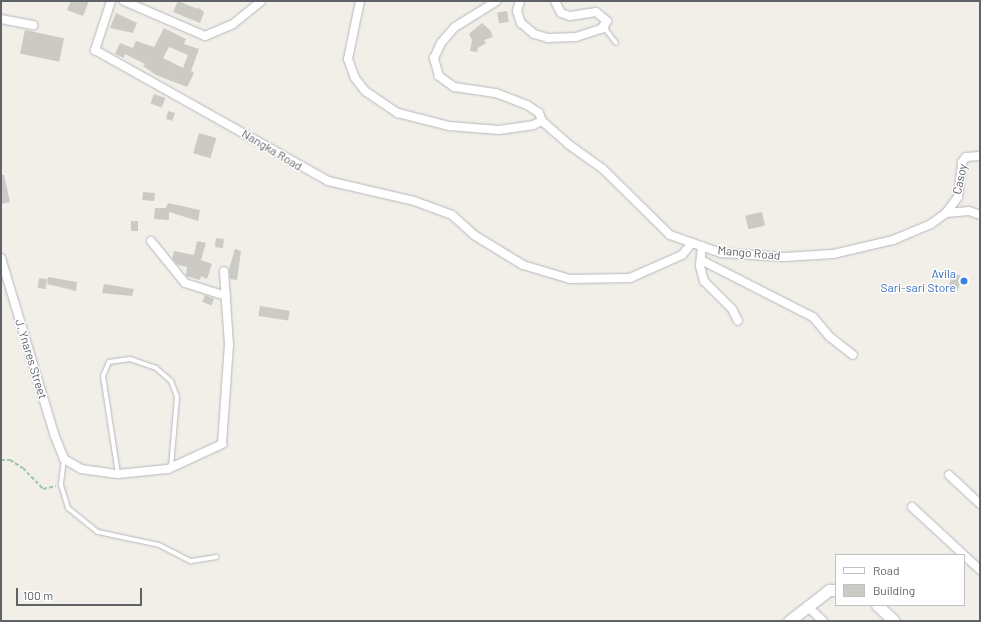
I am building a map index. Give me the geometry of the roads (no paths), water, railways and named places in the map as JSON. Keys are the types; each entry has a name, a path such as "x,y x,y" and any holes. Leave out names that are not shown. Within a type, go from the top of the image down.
{"street":[{"name":"Nangka Road","path":"111,1 95,50 328,181 414,201 452,215 474,235 523,266 570,279 630,278 682,255 692,243"},
{"path":"124,1 205,36 233,24 261,1"},
{"path":"360,1 349,66 365,91 398,113 449,126 499,130 542,121"},
{"name":"Mango Road","path":"497,1 455,27 441,43 434,58 439,76 454,87 495,93 527,105 539,113 542,121 568,144 604,169 670,235 721,253 785,257 833,254 893,240 931,224 946,213"},
{"path":"520,1 517,11 521,23 534,34 548,38 576,37 601,29 607,21 596,12 570,16 561,13 555,1"},
{"path":"1,19 34,25"},
{"name":"Casoy","path":"946,213 958,197 962,162 966,156 980,156"},
{"path":"946,213 969,212 980,215"},
{"path":"151,241 185,283 226,296"},
{"path":"702,246 701,260 704,281 732,309 738,321"},
{"name":"J. Ynares Street","path":"1,258 54,434 64,459"},
{"path":"701,260 813,317 830,337 853,355"},
{"path":"64,459 81,469 118,474 171,467 222,444 229,345 224,271"},
{"path":"949,475 980,504"},
{"path":"912,507 963,554"},
{"path":"965,556 980,570"},
{"path":"789,621 830,590 835,590"},
{"path":"807,606 823,621"},
{"path":"878,606 894,621"}],"lane":[{"path":"607,21 606,30 616,43"},
{"path":"118,474 103,376 109,362 130,359 156,368 171,381 177,397 171,467"},
{"path":"64,459 61,486 68,508 98,532 160,545 191,561 217,557"}],"place":[{"name":"Avila Sari-sari Store","path":"964,281"}]}
